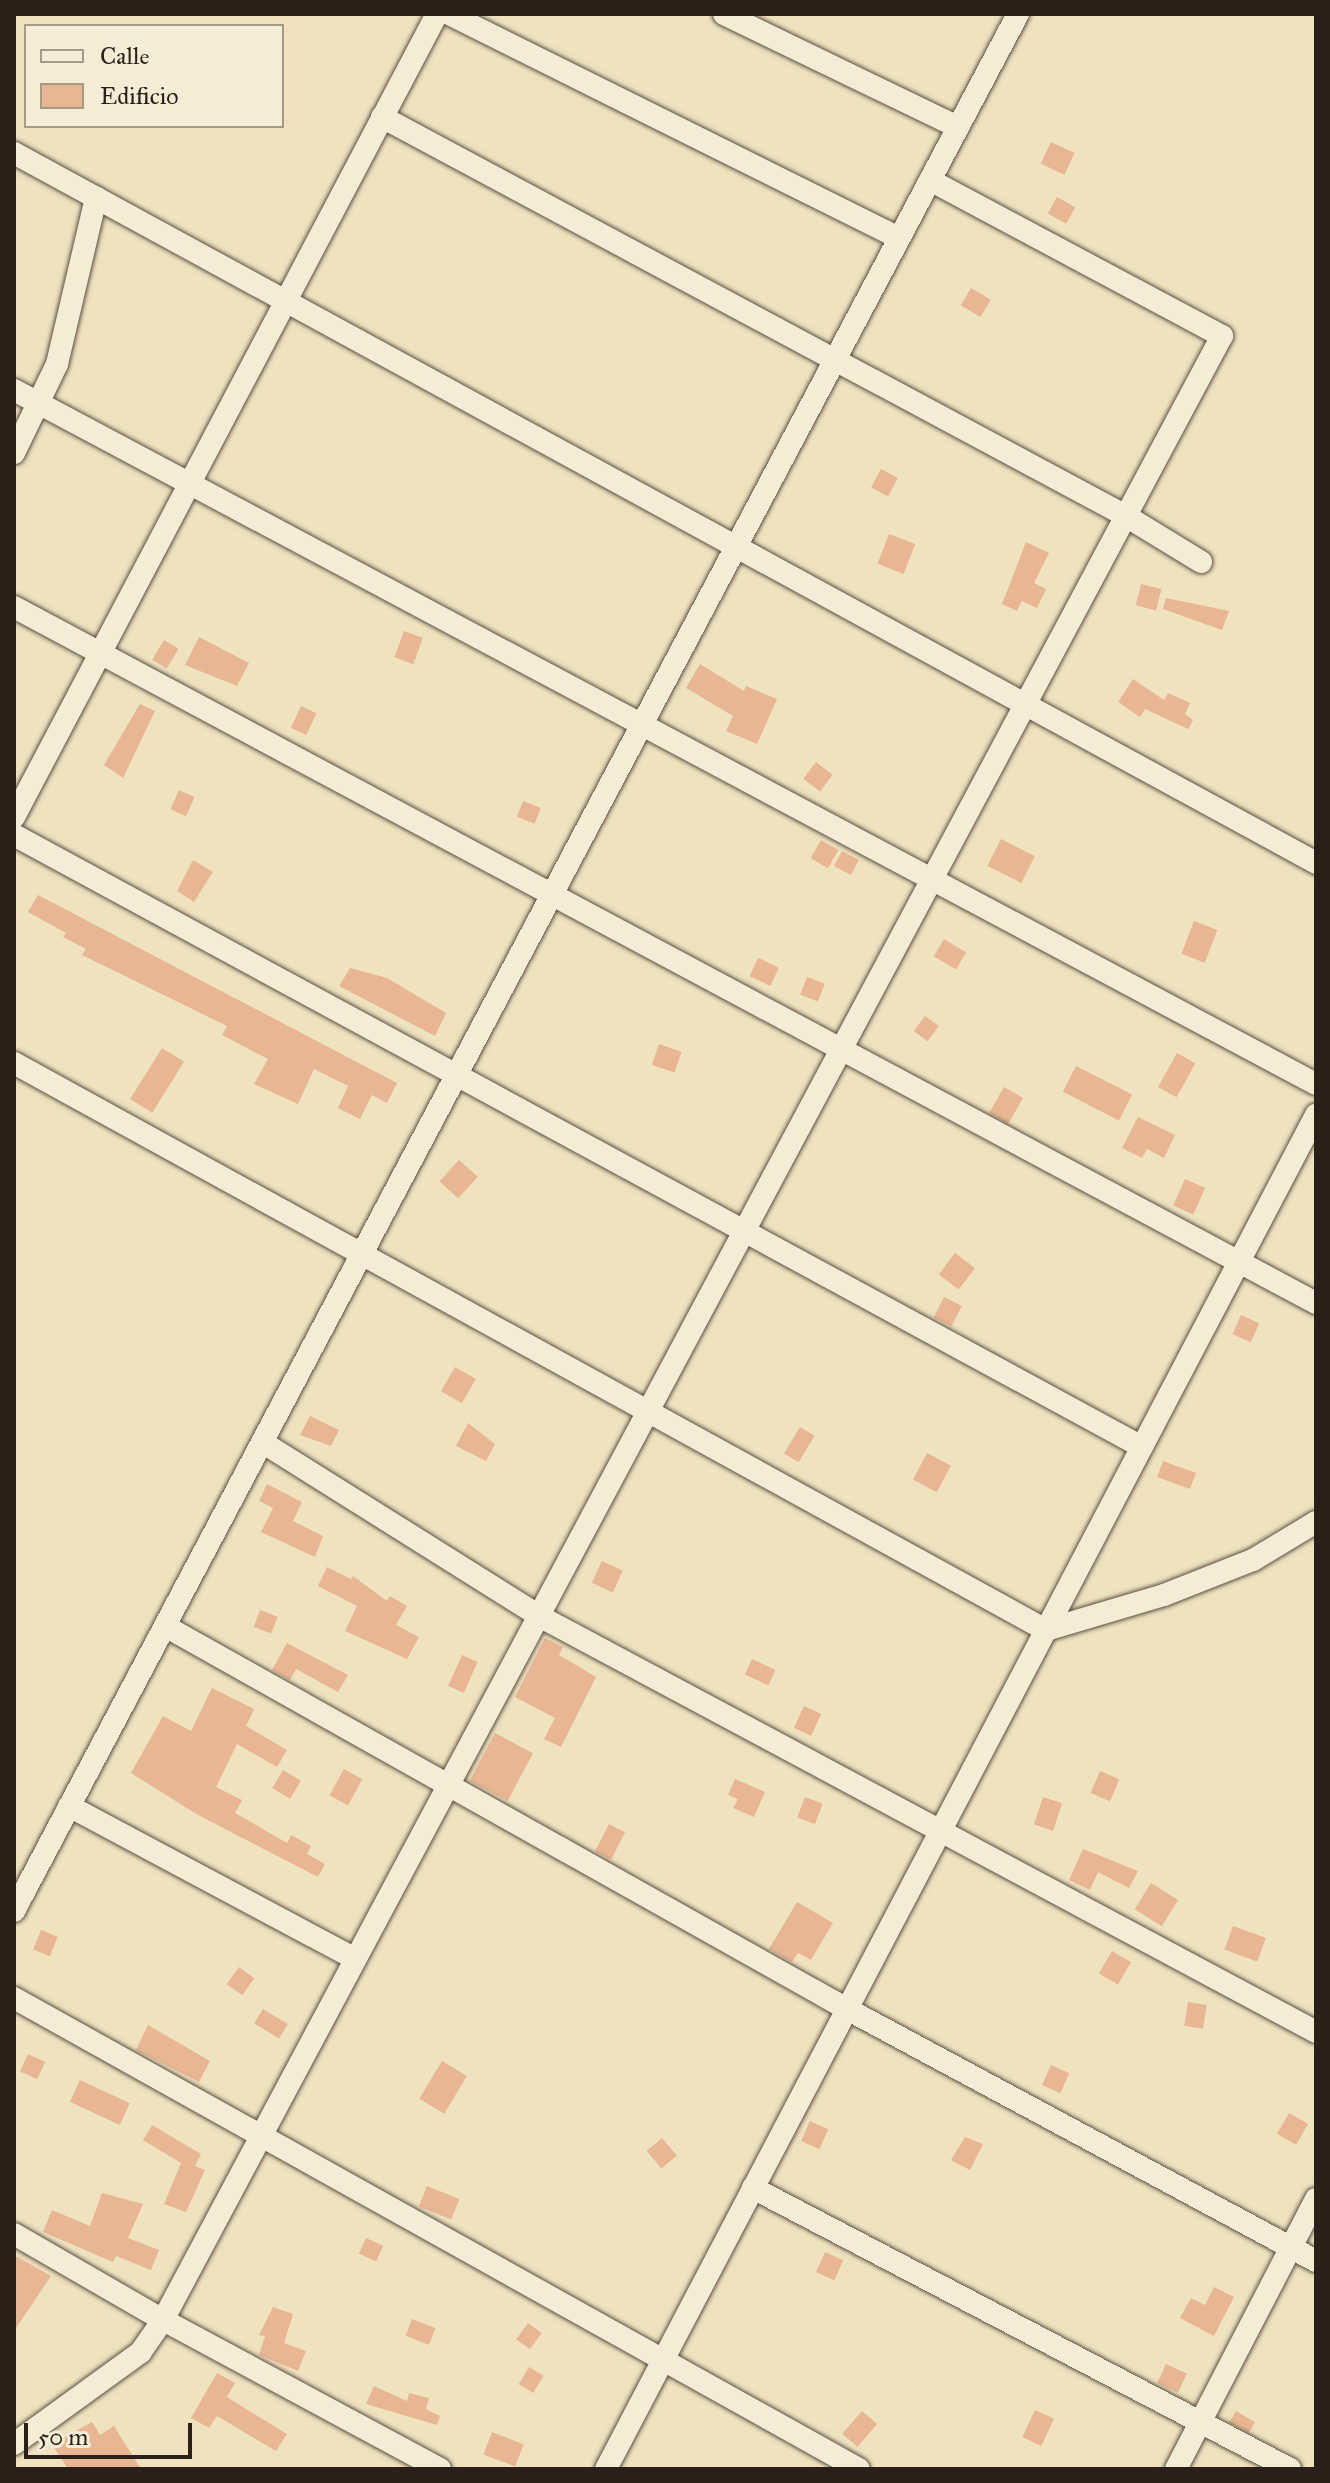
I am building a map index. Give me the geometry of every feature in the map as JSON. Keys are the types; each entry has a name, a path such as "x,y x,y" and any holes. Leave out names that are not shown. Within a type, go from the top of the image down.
{"street":[{"path":"14,817 283,300 437,14"},
{"path":"449,14 899,238"},
{"path":"724,14 958,127"},
{"path":"14,1911 1018,14"},
{"path":"382,117 1126,516 1201,562"},
{"path":"14,153 1316,863"},
{"path":"14,2444 141,2352 163,2320 1222,336 930,180"},
{"path":"14,453 41,405 81,273 96,198"},
{"path":"14,390 187,485 1316,1084"},
{"path":"14,607 1316,1303"},
{"path":"14,835 1142,1447"},
{"path":"14,1063 1046,1630 1164,1595 1253,1560 1316,1522"},
{"path":"606,2469 1316,1115"},
{"path":"262,1442 539,1616 939,1833 1316,2032"},
{"path":"165,1626 847,2009 1316,2261"},
{"path":"69,1806 355,1959"},
{"path":"14,1998 859,2469"},
{"path":"753,2188 1290,2469"},
{"path":"1176,2469 1316,2199"},
{"path":"14,2234 163,2320 440,2469"}],"building":[{"path":"1051,142 1075,153 1064,175 1041,164"},
{"path":"1057,197 1075,207 1066,224 1048,214"},
{"path":"971,288 991,300 980,317 961,305"},
{"path":"881,469 898,478 888,496 871,488"},
{"path":"889,534 915,544 904,574 878,564"},
{"path":"1026,542 1049,553 1034,583 1046,589 1037,608 1022,601 1017,611 1002,604"},
{"path":"1141,584 1161,589 1156,610 1136,605"},
{"path":"1166,598 1229,611 1222,630 1163,609"},
{"path":"404,631 423,638 413,664 394,657"},
{"path":"199,637 249,663 237,686 185,665"},
{"path":"164,640 179,649 167,668 152,660"},
{"path":"700,664 744,691 746,686 777,699 757,744 726,731 733,716 686,688"},
{"path":"1133,679 1164,700 1168,693 1190,703 1185,714 1193,720 1188,729 1145,709 1140,717 1118,702"},
{"path":"140,704 155,711 123,778 104,765"},
{"path":"301,706 316,713 306,735 291,728"},
{"path":"816,762 833,775 820,791 803,779"},
{"path":"179,790 195,797 186,816 170,809"},
{"path":"523,801 541,808 535,824 517,817"},
{"path":"1001,839 1035,856 1021,883 987,866"},
{"path":"821,840 838,850 828,868 810,858"},
{"path":"842,851 859,860 851,875 834,866"},
{"path":"193,860 213,872 194,902 177,891"},
{"path":"38,895 397,1083 387,1103 372,1095 360,1119 338,1108 348,1086 314,1069 298,1104 254,1084 268,1059 222,1035 227,1026 82,955 86,949 63,937 66,933 28,912"},
{"path":"1194,921 1217,930 1205,963 1181,954"},
{"path":"944,939 966,952 956,970 934,956"},
{"path":"758,958 779,968 770,986 750,976"},
{"path":"350,968 387,978 446,1013 435,1036 339,986"},
{"path":"807,977 825,984 818,1002 800,995"},
{"path":"925,1016 939,1026 928,1041 914,1031"},
{"path":"659,1044 682,1052 675,1073 652,1065"},
{"path":"162,1048 184,1062 152,1113 130,1099"},
{"path":"1177,1053 1195,1063 1176,1097 1158,1087"},
{"path":"1076,1066 1132,1095 1119,1120 1063,1092"},
{"path":"1004,1087 1023,1098 1008,1124 989,1113"},
{"path":"1138,1117 1175,1135 1164,1158 1147,1149 1142,1158 1122,1148"},
{"path":"459,1160 478,1177 458,1198 440,1182"},
{"path":"1185,1179 1205,1188 1193,1214 1173,1205"},
{"path":"955,1253 975,1268 959,1290 939,1275"},
{"path":"944,1297 962,1306 951,1327 934,1317"},
{"path":"1241,1315 1259,1323 1251,1342 1232,1334"},
{"path":"455,1367 476,1379 462,1403 441,1391"},
{"path":"310,1416 339,1430 331,1446 300,1435"},
{"path":"468,1423 495,1444 486,1461 456,1446"},
{"path":"800,1427 815,1436 799,1462 784,1454"},
{"path":"927,1453 951,1466 937,1492 913,1479"},
{"path":"1163,1461 1196,1473 1190,1489 1157,1477"},
{"path":"267,1484 302,1502 293,1521 323,1536 315,1557 261,1532 273,1508 259,1501"},
{"path":"602,1561 623,1571 613,1592 592,1583"},
{"path":"327,1567 351,1579 353,1576 387,1601 390,1596 407,1606 396,1625 419,1637 407,1659 345,1631 357,1606 318,1586"},
{"path":"260,1610 278,1617 271,1634 254,1627"},
{"path":"545,1638 563,1647 559,1655 596,1677 561,1747 544,1739 555,1718 515,1697"},
{"path":"287,1643 348,1675 338,1692 296,1669 290,1680 272,1670"},
{"path":"462,1655 478,1662 464,1693 448,1686"},
{"path":"752,1659 776,1670 768,1685 745,1674"},
{"path":"212,1688 254,1709 246,1726 287,1750 277,1767 237,1744 216,1787 242,1800 235,1813 287,1843 291,1835 311,1846 307,1854 325,1864 318,1877 198,1815 131,1773 163,1716 191,1731"},
{"path":"804,1706 821,1714 811,1736 794,1728"},
{"path":"495,1733 533,1753 508,1801 470,1781"},
{"path":"344,1769 362,1779 348,1805 329,1795"},
{"path":"283,1770 301,1781 290,1799 272,1788"},
{"path":"1100,1771 1119,1779 1110,1801 1091,1793"},
{"path":"735,1779 765,1792 754,1817 733,1808 738,1799 728,1795"},
{"path":"805,1797 823,1804 815,1824 797,1818"},
{"path":"1043,1797 1062,1803 1053,1831 1034,1825"},
{"path":"609,1824 625,1832 611,1860 595,1852"},
{"path":"1083,1849 1138,1871 1129,1888 1098,1872 1090,1890 1069,1880"},
{"path":"1151,1883 1178,1900 1162,1926 1135,1909"},
{"path":"797,1902 833,1923 811,1960 798,1953 792,1962 769,1949"},
{"path":"1233,1926 1266,1938 1257,1961 1224,1949"},
{"path":"41,1930 58,1937 50,1956 33,1949"},
{"path":"1112,1951 1131,1962 1118,1985 1099,1974"},
{"path":"239,1967 254,1978 242,1995 227,1984"},
{"path":"1188,2002 1207,2005 1203,2029 1184,2026"},
{"path":"263,2009 288,2024 279,2039 254,2024"},
{"path":"148,2025 210,2061 199,2082 136,2050"},
{"path":"28,2054 45,2062 37,2079 20,2071"},
{"path":"442,2061 467,2076 444,2114 419,2099"},
{"path":"1051,2065 1069,2073 1060,2093 1042,2085"},
{"path":"80,2080 130,2103 120,2125 70,2102"},
{"path":"1289,2113 1308,2124 1296,2145 1277,2134"},
{"path":"810,2121 828,2129 819,2149 801,2141"},
{"path":"152,2125 201,2154 195,2166 205,2170 186,2212 164,2204 181,2163 143,2140"},
{"path":"965,2137 983,2144 970,2170 951,2160"},
{"path":"662,2138 677,2156 661,2168 647,2151"},
{"path":"427,2186 459,2199 451,2220 419,2206"},
{"path":"102,2193 143,2204 128,2238 159,2250 151,2270 116,2256 113,2262 43,2232 52,2210 90,2226"},
{"path":"366,2238 383,2246 376,2261 359,2253"},
{"path":"825,2252 843,2260 834,2280 816,2272"},
{"path":"14,2255 51,2276 14,2331"},
{"path":"1214,2287 1234,2297 1214,2336 1180,2318 1191,2298 1205,2305"},
{"path":"273,2307 293,2314 284,2343 306,2351 298,2371 259,2355 265,2336 259,2335"},
{"path":"412,2319 435,2328 429,2345 406,2336"},
{"path":"528,2323 542,2333 530,2349 516,2339"},
{"path":"1166,2364 1187,2374 1178,2393 1157,2383"},
{"path":"529,2367 544,2376 533,2393 519,2384"},
{"path":"217,2373 235,2383 227,2397 287,2434 276,2451 217,2416 209,2428 191,2418"},
{"path":"374,2386 407,2401 409,2393 429,2398 426,2409 440,2416 437,2425 366,2404"},
{"path":"1035,2410 1054,2419 1041,2446 1022,2437"},
{"path":"862,2411 877,2424 857,2447 842,2434"},
{"path":"1236,2411 1255,2422 1249,2433 1230,2422"},
{"path":"92,2422 100,2435 114,2426 141,2469 68,2469 52,2444"},
{"path":"492,2432 524,2444 515,2467 483,2454"}]}
